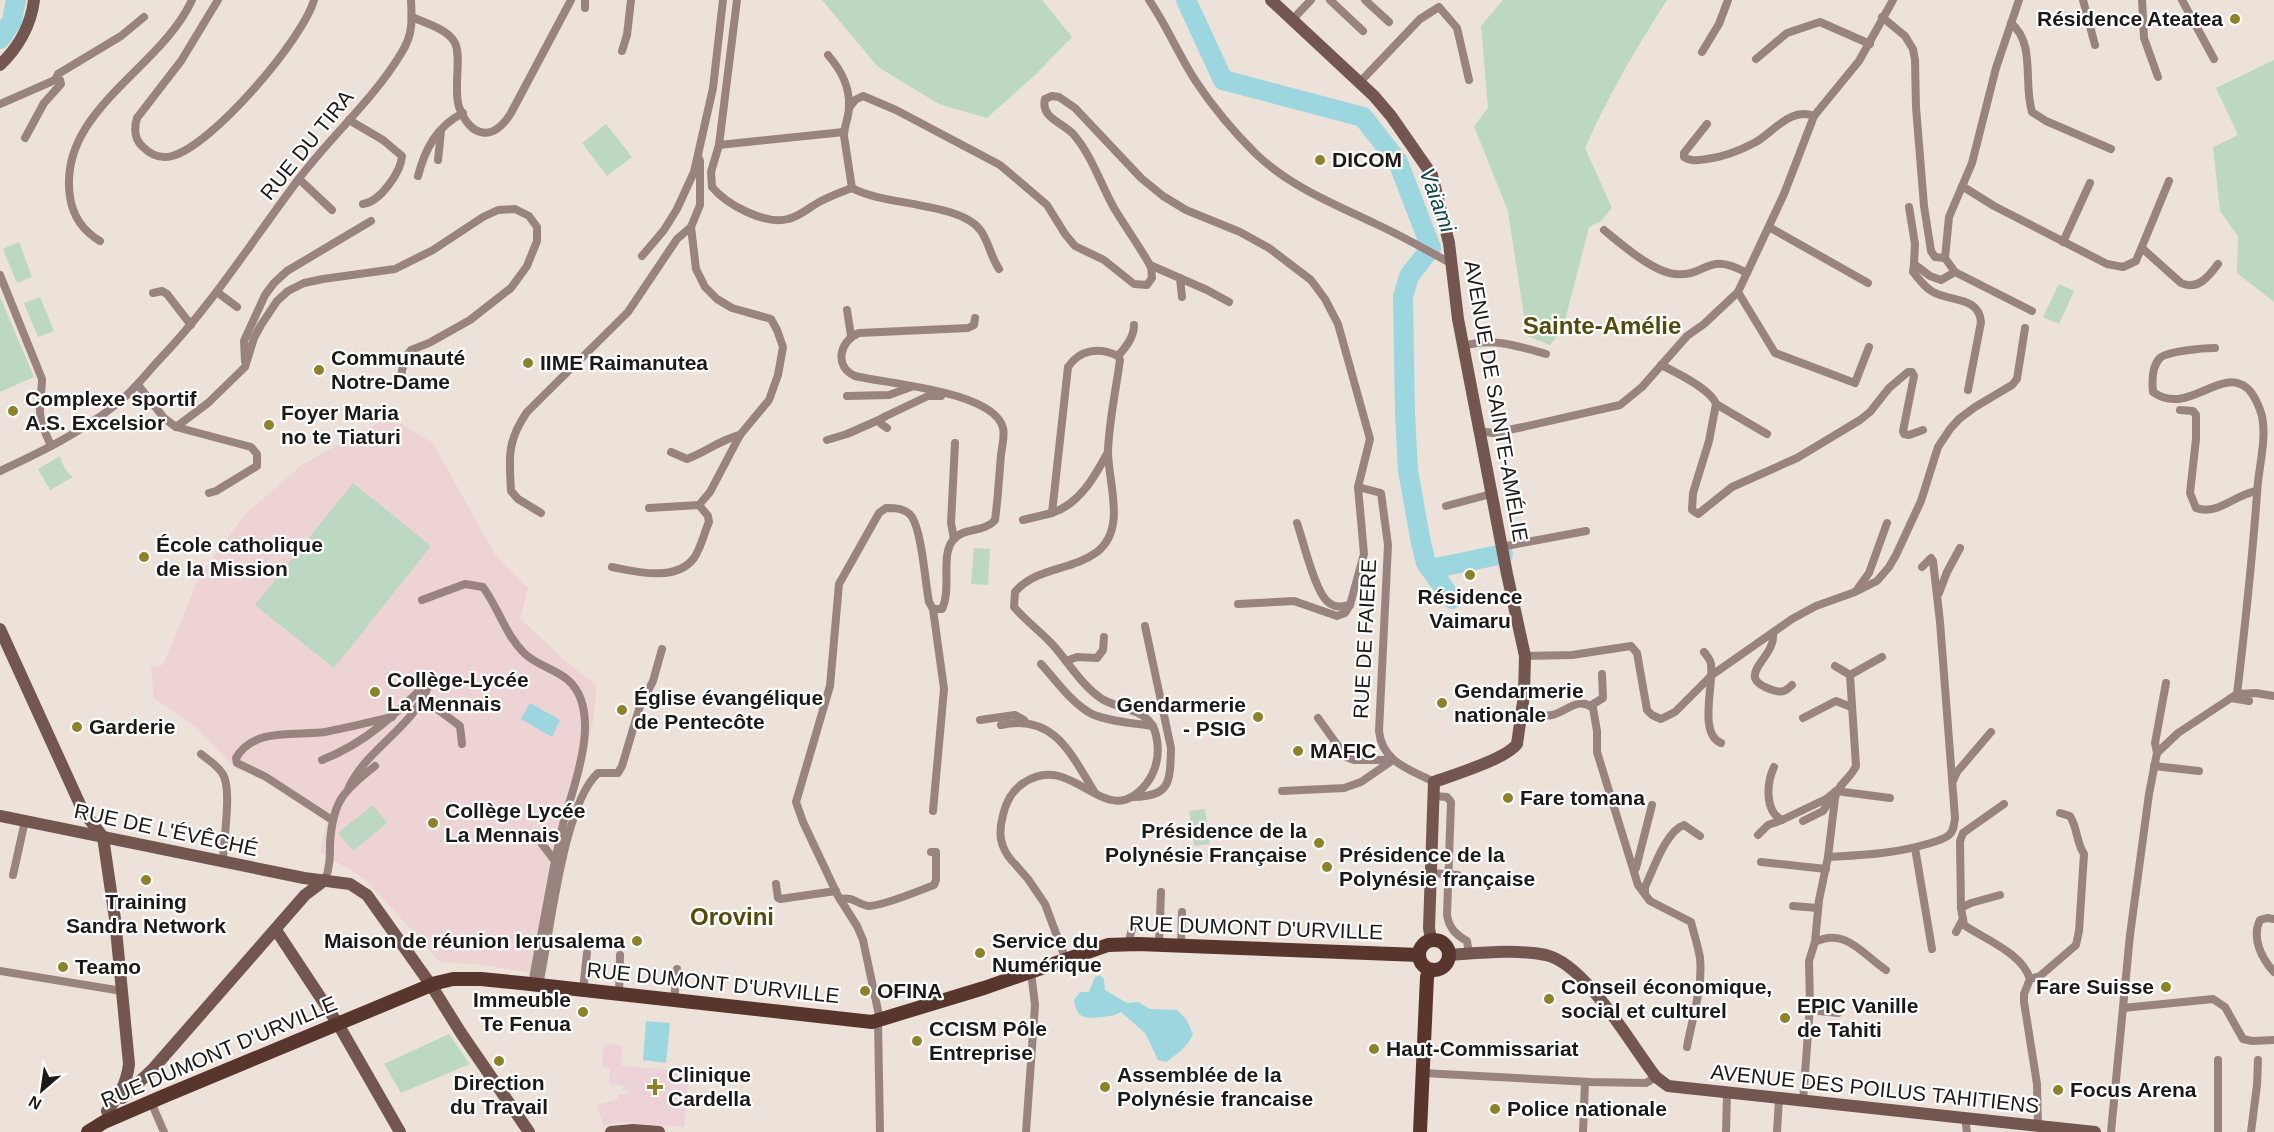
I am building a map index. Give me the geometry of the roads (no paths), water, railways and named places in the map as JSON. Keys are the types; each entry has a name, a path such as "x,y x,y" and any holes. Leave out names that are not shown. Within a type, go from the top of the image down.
{"main road":[{"path":"1431,940 1444,944 1450,955 1442,969 1429,970 1422,964 1419,955 1423,945 1431,940"},
{"name":"RUE DUMONT D'URVILLE","path":"87,1131 431,985 453,979 535,984 674,1001 878,1021 1108,945 1159,944 1419,955"},
{"path":"1420,1132 1429,970"}],"street":[{"path":"0,65 24,34 34,0"},
{"path":"100,241 86,233 71,206 68,179 74,147 89,122 178,24 192,0"},
{"path":"218,0 181,61 136,118 134,126 138,142 152,154 161,157 180,153 208,134 247,95 291,44 309,14 313,0"},
{"name":"RUE DU TIRA","path":"0,471 92,423 138,385 191,325 299,179 383,79 402,52 413,24 411,0"},
{"path":"412,17 441,31 454,42 457,52 457,91 460,107 471,128 489,133 503,126 571,0"},
{"path":"622,51 627,35 632,0"},
{"path":"642,256 664,230 688,188 698,156 713,88 723,0"},
{"path":"737,0 719,145 711,172 712,187 728,202 745,211 785,220 800,215 819,202 852,188"},
{"path":"1149,0 1162,19 1196,82 1256,154 1272,168 1316,195 1452,264"},
{"name":"AVENUE DE SAINTE-AMÉLIE","path":"1270,0 1391,116 1432,175 1444,220 1458,319 1525,656 1519,736 1513,750 1434,782"},
{"path":"1292,20 1311,0"},
{"path":"1330,0 1363,31"},
{"path":"1365,0 1389,22"},
{"path":"1702,52 1719,24 1728,0"},
{"path":"1479,431 1493,433 1620,405 1642,387 1687,336 1704,324 1738,292 1788,186 1814,116 1869,44 1893,0"},
{"path":"2019,0 1996,68 1972,163 1949,216 1945,258 1955,272 2032,311"},
{"path":"2083,0 2095,45"},
{"path":"2142,0 2144,38 2158,77"},
{"path":"2182,0 2214,59"},
{"path":"1359,83 1420,19 1439,7 1456,28 1469,80"},
{"path":"55,80 58,74 122,36 144,17"},
{"path":"1882,17 1905,36 1913,49 1916,60 1916,106 1926,224 1931,251 1935,257 1945,258"},
{"path":"1756,59 1787,33 1820,22 1869,44"},
{"path":"2011,23 2018,29 2026,50 2028,101 2032,112 2046,121 2111,149"},
{"path":"828,55 845,76 849,108 844,132 852,188 861,194 933,208 973,223 981,231 999,269"},
{"path":"0,104 55,80 60,80 61,84 44,103 25,138"},
{"path":"849,108 855,100 863,96 896,110 1000,165 1047,205 1075,246 1104,260 1134,284 1147,285 1153,272 1150,265 1114,208 1084,149 1073,133 1046,113 1045,99 1052,96 1059,97 1075,108 1141,178 1163,196 1186,210 1240,232 1292,264 1311,279 1338,324 1370,439 1358,487 1364,554 1350,605 1345,613 1337,616 1294,601 1238,604"},
{"path":"418,176 431,141 451,121 463,113"},
{"path":"1707,123 1684,153 1684,157 1688,160 1715,158 1742,149 1798,114 1814,116"},
{"path":"348,120 383,140 402,156 401,163 384,192 370,203 363,204"},
{"path":"438,160 441,130"},
{"path":"719,145 844,132"},
{"path":"541,513 518,499 511,491 511,443 515,430 526,412 628,312 677,239 691,227 700,206 698,156"},
{"path":"299,179 332,210"},
{"path":"1962,186 1994,206 2063,242 2115,266 2122,267 2136,261 2143,249 2169,181"},
{"path":"2063,242 2090,183"},
{"path":"1910,207 1915,244 1913,272 1933,292 1972,305 1980,313 1981,322 1968,390"},
{"path":"176,427 208,403 245,367 254,338 261,325 277,301 288,291 304,283 323,279 395,269 433,250 483,217 498,210 515,209 529,216 537,227 537,241 527,266 511,288 470,320 429,343 411,350 405,357 401,376"},
{"path":"245,367 243,341 265,295 274,283 287,271 371,221"},
{"path":"649,508 699,505 710,492 740,435 769,400 778,375 783,346 771,319 732,308 717,299 705,287 696,269 691,227"},
{"path":"1769,227 1868,283"},
{"path":"1604,230 1647,262 1673,274 1684,274 1722,262 1747,273"},
{"path":"2143,249 2181,283 2188,286 2199,284 2218,264"},
{"path":"1914,264 1930,276 1941,279 1955,272"},
{"path":"1150,265 1229,302"},
{"path":"0,275 42,379 39,408 42,424 51,446"},
{"path":"1180,278 1182,297"},
{"path":"153,293 162,291 167,294 191,325"},
{"path":"217,292 237,307"},
{"path":"1738,292 1772,350 1790,361 1855,383 1869,347"},
{"path":"847,310 851,336"},
{"path":"933,609 942,609 945,602 948,551 954,539 960,534 986,528 995,520 1004,433 1000,419 983,405 954,396 855,376 845,370 841,358 846,342 851,336 859,333 968,328 974,325 975,318"},
{"path":"1131,797 1140,791 1154,770 1157,746 1153,726 1143,715 1114,705 1093,692 1044,635 1014,607 1015,592 1028,579 1081,561 1100,550 1112,533 1113,484 1108,452 1118,356 1128,344 1134,331 1134,325"},
{"path":"1525,656 1572,654 1631,646 1637,653 1647,710 1660,719 1675,712 1712,675 1809,609 1872,585 1889,567 1921,501 1938,447 1950,429 1967,413 2012,385 2017,379 2025,328"},
{"path":"1464,346 1480,342 1513,344 1546,354"},
{"path":"2215,348 2166,354 2159,358 2155,368 2153,392 2161,397 2174,400 2189,398 2219,384 2235,383 2247,388 2255,399 2262,417 2260,465 2234,696"},
{"path":"1052,513 1068,367 1072,360 1092,351 1103,350 1118,356"},
{"path":"1661,365 1692,383 1714,399 1716,404 1767,434"},
{"path":"1716,404 1709,441 1693,492 1692,507 1698,514 1732,487 1797,458 1860,420 1870,412 1889,388 1908,372 1912,372 1914,376 1903,431 1904,434 1909,435 1923,430"},
{"path":"138,385 164,418 176,427 251,447 257,454 257,466 216,491 208,493"},
{"path":"848,396 889,395 912,387"},
{"path":"827,440 847,434 928,396 954,396"},
{"path":"2180,410 2193,411 2196,414 2196,439 2190,493 2196,508 2207,511 2216,509 2246,493 2257,491"},
{"path":"881,419 881,424 887,428"},
{"path":"671,452 687,459 702,453 723,439 740,435"},
{"path":"954,539 951,523 955,443"},
{"path":"1023,520 1064,509 1095,475 1108,452"},
{"name":"RUE DE FAIERE","path":"1358,487 1381,493 1388,545 1379,731 1380,744 1393,760"},
{"path":"1446,506 1491,494"},
{"path":"612,567 649,574 674,572 693,559 709,522 708,516 699,505"},
{"path":"878,1132 878,1021 863,940 836,891 803,822 796,802 830,686 839,584 879,513 886,508 902,510 911,516 919,539 929,602 933,609 944,689 933,810"},
{"path":"1297,523 1320,593 1328,603 1338,608 1350,605"},
{"path":"1856,592 1869,573 1887,523"},
{"path":"1502,547 1586,531"},
{"path":"1938,597 1959,548"},
{"path":"1828,857 1874,855 1915,848 1943,839 1950,835 1954,828 1953,782 1938,597 1931,558 1922,567"},
{"path":"422,600 465,584 483,587 507,631 526,655 568,680 578,695 585,718 583,752 555,861 535,984"},
{"path":"1066,960 1045,904 1002,847 1001,823 1005,806 1021,784 1040,774 1059,775 1098,796 1116,801 1131,797 1151,797 1160,792 1166,784 1172,748 1145,626"},
{"path":"0,631 83,810 103,837 111,885 129,1064 128,1076 118,1097 107,1111"},
{"path":"1773,633 1771,648 1756,667 1754,675 1756,681 1778,692 1787,691 1792,685"},
{"path":"1066,661 1077,657 1097,658 1103,650 1104,636"},
{"path":"535,984 574,816 590,780 598,773 618,773 622,766 639,709 653,681 662,649"},
{"path":"1704,652 1710,661 1712,675 1707,717 1716,741 1721,742"},
{"path":"1850,675 1882,657"},
{"path":"1041,664 1089,712 1100,717 1153,726"},
{"path":"1835,666 1850,675"},
{"path":"1590,706 1603,698 1602,674"},
{"path":"1758,835 1768,825 1826,799 1853,775 1856,766 1850,675"},
{"path":"87,1131 152,1070 305,895 325,880 329,870 332,820 342,796 356,773 408,719 425,696 430,681 369,736 345,752 322,760"},
{"path":"2111,1132 2136,881 2166,682"},
{"path":"2157,753 2178,732 2234,696 2256,693 2274,696"},
{"path":"425,696 429,703 460,726 462,744"},
{"path":"2234,696 2250,701"},
{"path":"1803,718 1836,701 1851,707"},
{"path":"1522,711 1535,715 1552,715 1578,703 1587,703 1593,708 1598,752 1604,778 1638,885 1650,901 1691,922 1700,960 1687,1047"},
{"path":"980,720 1015,715 1055,735 1064,744 1098,796"},
{"path":"332,820 266,777 237,763 236,758 240,751 254,741 273,735 326,732 392,717"},
{"path":"1318,718 1346,758 1393,760 1434,782 1429,928 1431,940"},
{"path":"1001,725 1018,721 1029,723"},
{"path":"1953,782 1957,772 1991,732"},
{"path":"201,754 222,771 226,779 228,789 223,862"},
{"path":"1282,790 1344,788 1361,782 1393,760"},
{"path":"349,787 375,766"},
{"path":"2154,766 2199,771"},
{"path":"1774,767 1769,776 1771,808 1776,817 1782,820"},
{"path":"1836,791 1890,798"},
{"path":"1803,821 1823,811 1836,791"},
{"path":"1803,1101 1810,1010 1809,961 1815,942 1836,791"},
{"path":"1434,796 1447,797 1451,802 1448,922 1453,932 1467,941 1469,954"},
{"path":"2004,804 1963,833 1960,841 1961,908 1964,926 2013,956 2028,972 2030,979 2024,994 2024,1002 2037,1084 2038,1126"},
{"path":"1635,872 1652,805"},
{"path":"2030,979 2040,976 2076,945 2079,931 2084,854 2078,845 2077,827 2070,816 2060,813"},
{"name":"RUE DE L'ÉVÊCHÉ","path":"0,816 223,862 350,884 367,895 431,985 529,1132"},
{"path":"13,875 25,821"},
{"path":"1645,895 1645,887 1665,845 1677,827 1684,825 1700,836"},
{"path":"542,844 555,861"},
{"path":"1915,848 1932,949"},
{"path":"841,899 852,899 871,906 934,885 936,852 931,852"},
{"path":"1761,862 1826,869"},
{"path":"1431,873 1458,875"},
{"path":"776,884 777,898 780,899 836,891"},
{"path":"1159,944 1161,892"},
{"path":"1961,908 2000,895"},
{"path":"1793,906 1818,908"},
{"path":"1181,945 1182,912"},
{"path":"1128,944 1136,918"},
{"path":"1956,932 1963,919"},
{"path":"2274,919 2260,920 2257,931 2260,953 2274,972"},
{"path":"276,930 338,1024 400,1132"},
{"path":"1815,942 1830,937 1848,940 1886,970"},
{"path":"1423,1073 1585,1082 1646,1083 1656,1077 1584,980 1566,964 1546,955 1488,952 1450,955"},
{"path":"583,990 587,953"},
{"path":"619,994 620,955"},
{"path":"674,1001 677,969"},
{"path":"0,970 122,991"},
{"path":"1026,1132 1035,1005 1031,972"},
{"path":"2123,1008 2213,999 2224,1007 2243,1039 2274,1040"},
{"path":"1810,1010 1838,1013"},
{"path":"2218,1060 2218,1132"},
{"path":"2251,1132 2258,1060"},
{"name":"AVENUE DES POILUS TAHITIENS","path":"1656,1077 1672,1087 1726,1094 2095,1132"},
{"path":"1583,1132 1585,1082"},
{"path":"1726,1094 1726,1132"},
{"path":"1777,1132 1779,1098"},
{"path":"151,1102 164,1132"},
{"path":"1965,1118 1967,1132"},
{"path":"611,1132 633,1130 659,1132"}],"water":[{"path":"530,703 560,720 552,737 521,719"},
{"path":"1100,975 1104,979 1105,990 1127,1003 1138,1002 1150,1009 1177,1010 1186,1019 1193,1034 1188,1043 1166,1062 1158,1060 1145,1033 1121,1012 1096,1018 1086,1018 1080,1014 1074,1000 1080,992 1089,992 1095,977"},
{"path":"646,1021 670,1023 666,1063 643,1060"}],"waterway":[{"path":"0,39 12,21 16,0"},
{"name":"Vaiami","path":"1186,0 1223,80 1363,117 1398,162 1431,248 1409,276 1403,297 1408,471 1426,563 1452,599"},
{"path":"1431,569 1503,554"}],"place":[{"name":"Résidence Ateatea","path":"2235,19"},
{"name":"DICOM","path":"1320,160"},
{"name":"IIME Raimanutea","path":"528,363"},
{"name":"Communauté Notre-Dame","path":"319,370"},
{"name":"Complexe sportif A.S. Excelsior","path":"13,411"},
{"name":"Foyer Maria no te Tiaturi","path":"269,425"},
{"name":"École catholique de la Mission","path":"144,557"},
{"name":"Résidence Vaimaru","path":"1470,575"},
{"name":"Collège-Lycée La Mennais","path":"375,692"},
{"name":"Gendarmerie nationale","path":"1442,703"},
{"name":"Église évangélique de Pentecôte","path":"622,710"},
{"name":"Gendarmerie - PSIG","path":"1258,717"},
{"name":"Garderie","path":"77,727"},
{"name":"MAFIC","path":"1298,751"},
{"name":"Fare tomana","path":"1508,798"},
{"name":"Collège Lycée La Mennais","path":"433,823"},
{"name":"Présidence de la Polynésie Française","path":"1319,843"},
{"name":"Présidence de la Polynésie française","path":"1327,867"},
{"name":"Training Sandra Network","path":"146,880"},
{"name":"Maison de réunion Ierusalema","path":"637,941"},
{"name":"Service du Numérique","path":"980,953"},
{"name":"Teamo","path":"63,967"},
{"name":"Fare Suisse","path":"2166,987"},
{"name":"OFINA","path":"865,991"},
{"name":"Conseil économique, social et culturel","path":"1549,999"},
{"name":"Immeuble Te Fenua","path":"583,1012"},
{"name":"EPIC Vanille de Tahiti","path":"1785,1018"},
{"name":"CCISM Pôle Entreprise","path":"917,1041"},
{"name":"Haut-Commissariat","path":"1374,1049"},
{"name":"Direction du Travail","path":"499,1061"},
{"name":"Clinique Cardella","path":"655,1087"},
{"name":"Assemblée de la Polynésie francaise","path":"1105,1087"},
{"name":"Focus Arena","path":"2058,1090"},
{"name":"Police nationale","path":"1495,1109"}],"district":[{"name":"Sainte-Amélie","path":"1602,326"},
{"name":"Orovini","path":"732,917"}]}
